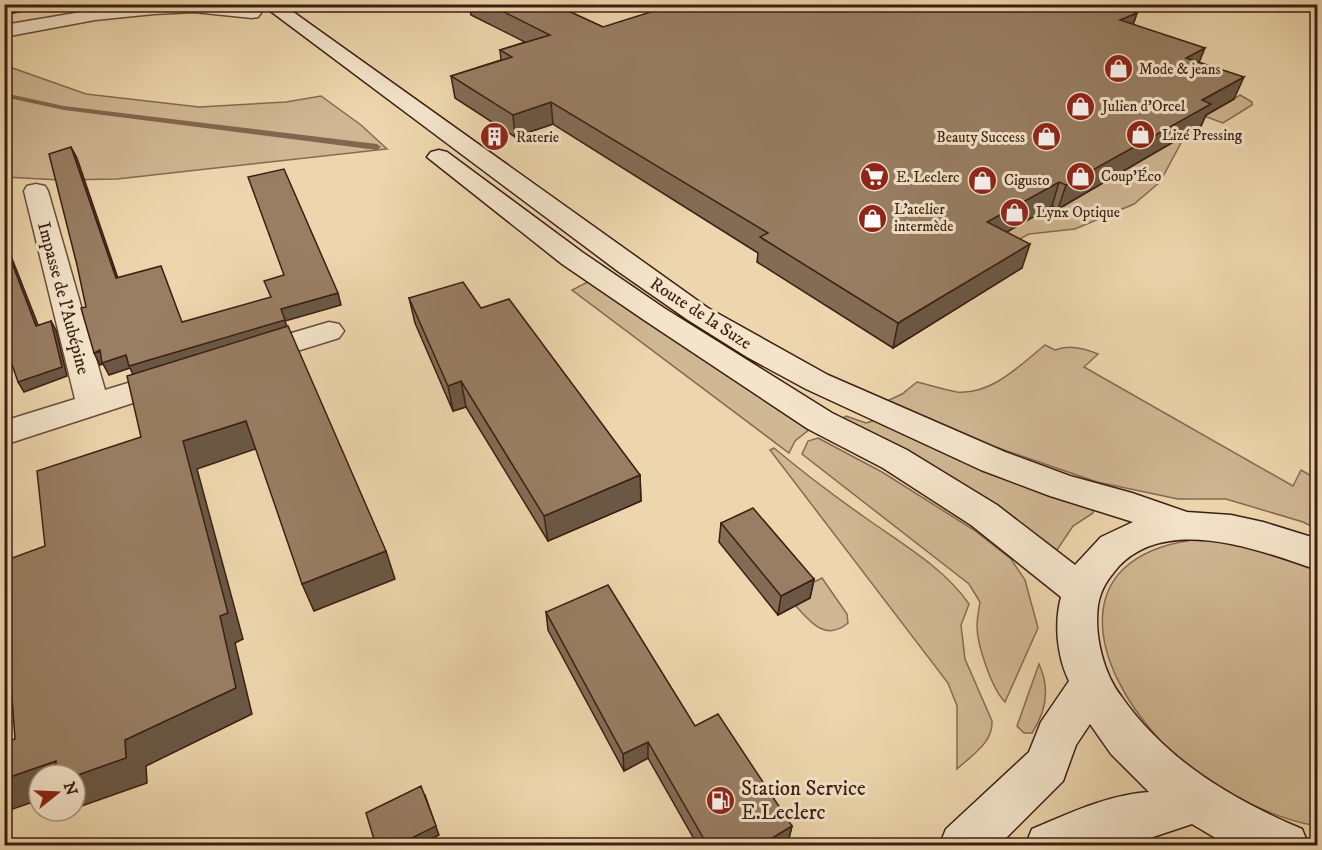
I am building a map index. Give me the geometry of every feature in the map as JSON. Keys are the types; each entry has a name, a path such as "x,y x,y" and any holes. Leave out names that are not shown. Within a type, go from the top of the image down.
{"main road":[{"path":"96,15 132,4"},
{"path":"4,31 155,4"},
{"path":"96,15 195,6 240,9 257,7 307,55"},
{"name":"Route de la Suze","path":"257,7 492,168 688,307 758,350 817,382 993,461 1062,487 1132,507 1184,526"},
{"name":"Route de la Suze","path":"390,119 572,258 718,357 820,421 895,459 984,516 1081,591"},
{"name":"Impasse de l'Aubépine","path":"36,191 93,405"},
{"path":"4,433 329,331"},
{"path":"1285,846 1233,823 1196,800 1143,756 1113,719 1091,683 1078,640 1078,609 1081,591 1096,565 1119,545 1149,532 1184,526 1216,527 1249,532 1283,541 1317,555"},
{"path":"963,846 1047,766 1057,737 1091,683"},
{"path":"1049,846 1097,826 1128,817 1150,815 1196,800"}],"shaded area":[{"path":"4,65 86,94 199,107 286,102 321,96 361,125 387,149 117,179 60,180 5,177"},
{"path":"1240,95 1252,102 1252,105 1223,123 1204,116"},
{"path":"1168,138 1181,143 1160,182 1134,204 1075,229 1029,234 1010,244 996,238 1052,206 1059,209 1130,167"},
{"path":"599,276 820,421 795,441 789,453 572,290"},
{"path":"1045,345 1055,350 1066,347 1098,354 1084,367 1293,486 1301,470 1317,479 1317,529 1303,522 1226,499 1178,499 1097,482 940,428 887,401 902,394 917,382 957,392 982,389 1005,377"},
{"path":"846,416 866,423 879,419 1093,508 1093,513 1073,526 1057,550 996,507 842,419"},
{"path":"818,438 882,472 974,530 1011,559 1025,580 1038,628 1005,702 990,677 982,655 977,626 980,602 969,584 802,454 808,441"},
{"path":"774,448 833,495 923,558 959,591 969,604 961,625 965,659 992,721 989,736 985,742 957,769 957,706 948,683 770,450"},
{"path":"1192,540 1242,543 1317,568 1317,826 1253,805 1211,782 1174,754 1159,739 1136,711 1118,680 1106,649 1102,620 1108,592 1123,569 1151,551"},
{"path":"822,578 847,614 848,623 833,631 819,628 795,605 810,598 802,588"},
{"path":"1039,664 1045,682 1045,700 1041,717 1032,733 1024,733 1017,726"}],"building":[{"name":"E. Leclerc","path":"488,4 553,4 603,27 676,4 1112,4 1137,13 1120,20 1205,48 1186,58 1244,77 1202,100 1211,104 1066,185 1059,182 987,222 1030,244 898,323 760,237 768,233 551,102 513,115 451,76 512,57 500,50 550,35"},
{"path":"71,147 116,278 161,266 182,322 271,297 264,281 284,275 248,177 284,169 338,293 281,309 285,320 129,366 126,355 102,363 100,350 94,353 81,308 86,307 49,154"},
{"path":"4,242 36,326 51,321 62,367 18,382 4,341"},
{"path":"463,282 481,308 509,299 640,475 544,516 461,381 448,386 409,298"},
{"path":"288,326 386,551 302,584 246,421 183,441 228,613 220,616 236,688 125,740 126,758 87,772 87,763 56,763 56,761 27,763 27,771 4,779 4,743 15,739 10,670 8,671 7,661 4,662 4,561 45,546 37,471 141,437 127,376"},
{"path":"753,508 814,579 781,596 721,523"},
{"path":"608,585 695,726 718,714 792,826 759,846 708,846 648,742 623,754 546,612"},
{"path":"421,786 436,826 396,846 376,846 366,813"}],"waterway":[{"path":"4,95 64,108 377,147"}],"place":[{"name":"Mode & jeans","path":"1118,69"},
{"name":"Julien d'Orcel","path":"1081,106"},
{"name":"Lizé Pressing","path":"1141,135"},
{"name":"Raterie","path":"495,137"},
{"name":"Beauty Success","path":"1046,137"},
{"name":"Coup'Éco","path":"1080,176"},
{"name":"E. Leclerc","path":"875,177"},
{"name":"Cigusto","path":"983,180"},
{"name":"Lynx Optique","path":"1015,212"},
{"name":"L'atelier intermède","path":"873,218"},
{"name":"Station Service E.Leclerc","path":"720,800"}]}
